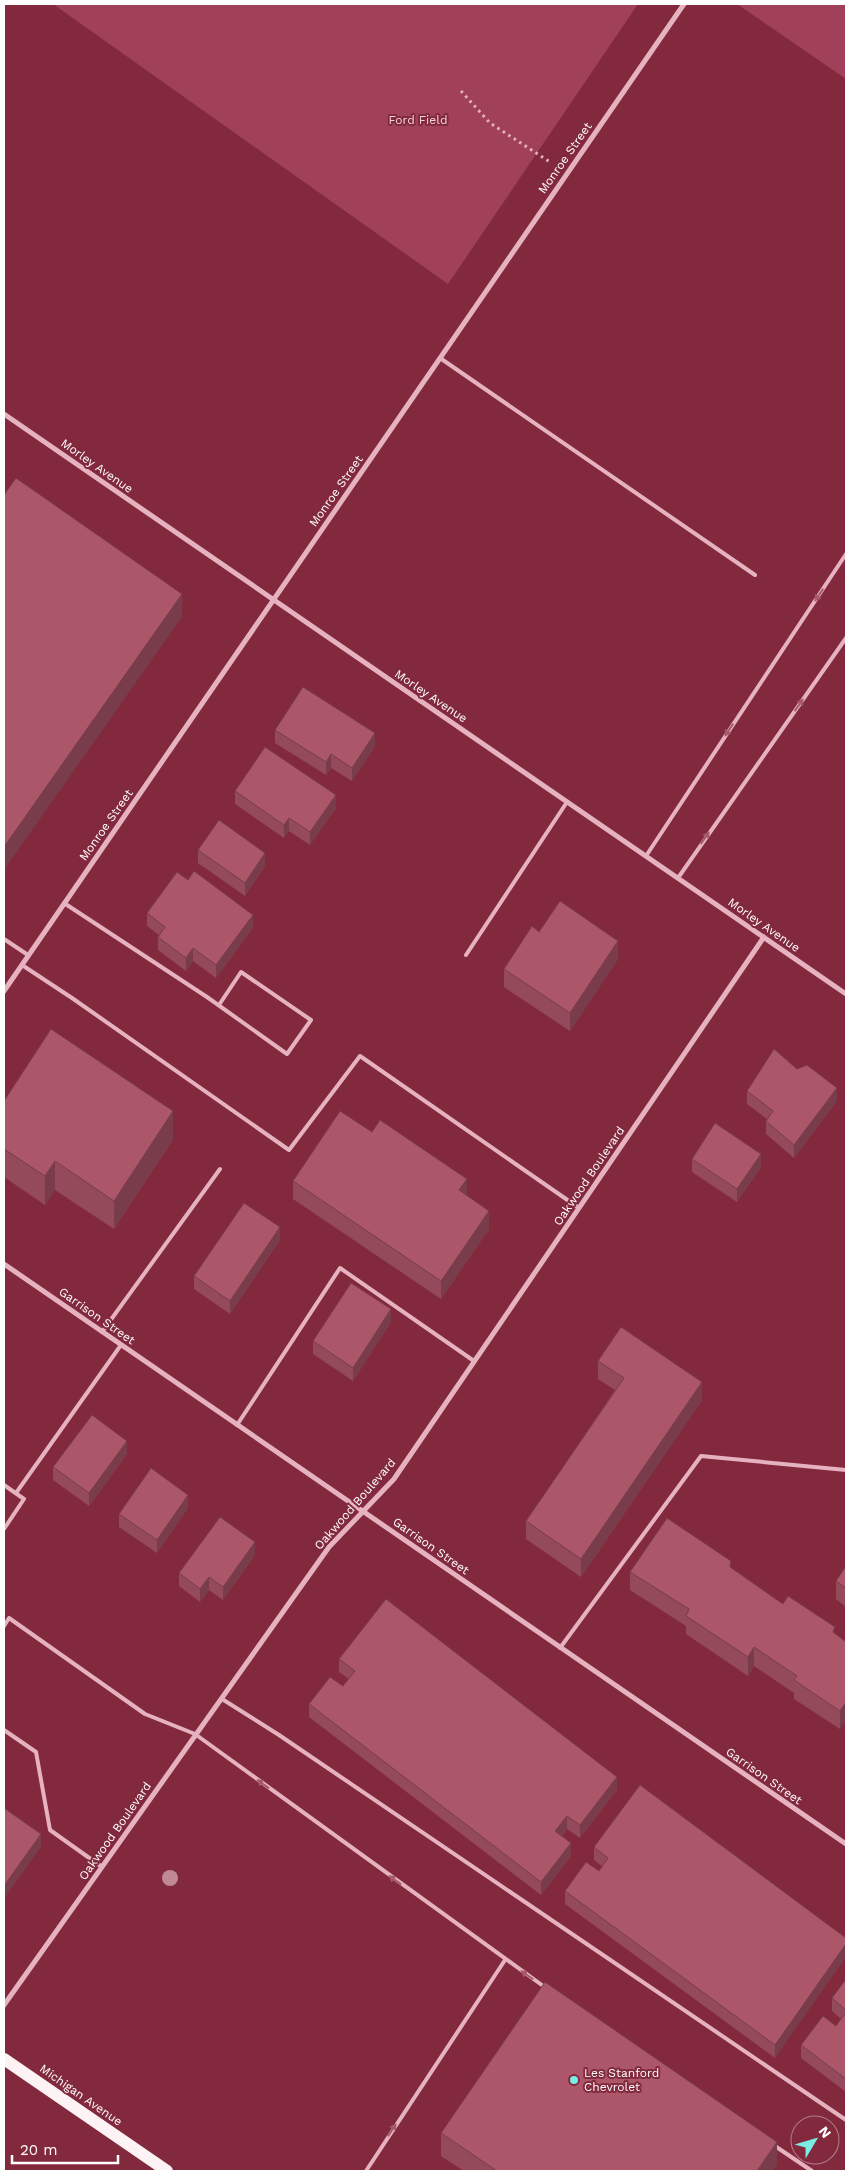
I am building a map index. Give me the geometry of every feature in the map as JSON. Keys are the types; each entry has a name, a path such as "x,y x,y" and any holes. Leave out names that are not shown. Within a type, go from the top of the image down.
{"main road":[{"name":"Michigan Avenue","path":"4,2059 167,2171"}],"street":[{"name":"Monroe Street","path":"4,991 684,4"},
{"name":"Morley Avenue","path":"4,414 846,994"},
{"name":"Oakwood Boulevard","path":"4,2005 329,1547 394,1479 764,937"},
{"name":"Garrison Street","path":"4,1264 846,1844"}],"lane":[{"path":"440,358 755,575"},
{"path":"646,856 846,554"},
{"path":"678,878 846,638"},
{"path":"466,954 567,802"},
{"path":"64,903 219,1005 287,1054 311,1020 241,972 219,1005"},
{"path":"4,939 28,956"},
{"path":"22,965 289,1150 360,1056 579,1208"},
{"path":"102,1332 220,1169"},
{"path":"237,1425 340,1268 474,1361"},
{"path":"16,1493 121,1345"},
{"path":"560,1648 700,1456 846,1470"},
{"path":"4,1484 24,1499 4,1529"},
{"path":"4,1626 10,1618 145,1714 195,1734 505,1960 550,1990"},
{"path":"222,1699 279,1735 846,2120"},
{"path":"4,1730 36,1752 50,1830 102,1867"},
{"path":"366,2171 505,1960"},
{"path":"770,2142 812,2171"}],"path":[{"path":"461,91 490,123 567,174"}],"green space":[{"name":"Ford Field","path":"53,4 638,4 448,284"},
{"path":"737,4 846,4 846,79"}],"building":[{"path":"16,478 182,594 4,847 4,495"},
{"path":"303,687 375,733 352,768 331,754 326,762 275,730"},
{"path":"265,747 336,795 310,832 289,818 284,825 235,791"},
{"path":"219,820 265,853 245,883 198,850"},
{"path":"194,871 253,915 216,965 193,948 186,958 158,937 165,927 147,913 177,872 188,880"},
{"path":"560,901 618,941 570,1013 504,969 532,926 539,932"},
{"path":"51,1029 173,1111 114,1201 55,1161 45,1176 4,1149 4,1101"},
{"path":"774,1049 797,1069 807,1065 837,1088 794,1145 766,1121 773,1111 747,1091"},
{"path":"340,1111 372,1132 380,1120 467,1179 459,1190 489,1211 441,1281 293,1181"},
{"path":"715,1123 761,1154 737,1189 692,1159"},
{"path":"244,1203 280,1227 230,1301 194,1276"},
{"path":"351,1283 391,1309 353,1368 313,1341"},
{"path":"621,1327 702,1382 581,1559 526,1521 624,1378 598,1361"},
{"path":"92,1415 127,1441 89,1493 53,1467"},
{"path":"151,1468 188,1495 157,1540 119,1514"},
{"path":"220,1517 255,1542 223,1587 209,1577 200,1589 179,1573"},
{"path":"667,1518 731,1561 730,1567 783,1604 788,1596 835,1627 833,1632 846,1642 846,1702 840,1711 794,1680 797,1676 754,1647 748,1657 686,1616 689,1609 630,1572"},
{"path":"846,1566 846,1588 836,1581"},
{"path":"386,1599 617,1777 580,1825 567,1816 555,1831 571,1843 541,1882 309,1704 330,1677 343,1686 355,1671 339,1659"},
{"path":"640,1785 846,1938 846,1944 775,2045 565,1891 586,1862 599,1871 608,1858 594,1847"},
{"path":"4,1808 41,1834 4,1886"},
{"path":"846,1979 846,2010 832,1998"},
{"name":"Les Stanford Chevrolet","path":"545,1982 777,2142 757,2171 497,2171 441,2133"},
{"path":"846,2012 846,2079 801,2045 823,2016 836,2026"}],"place":[{"name":"Les Stanford Chevrolet","path":"574,2080"}]}
